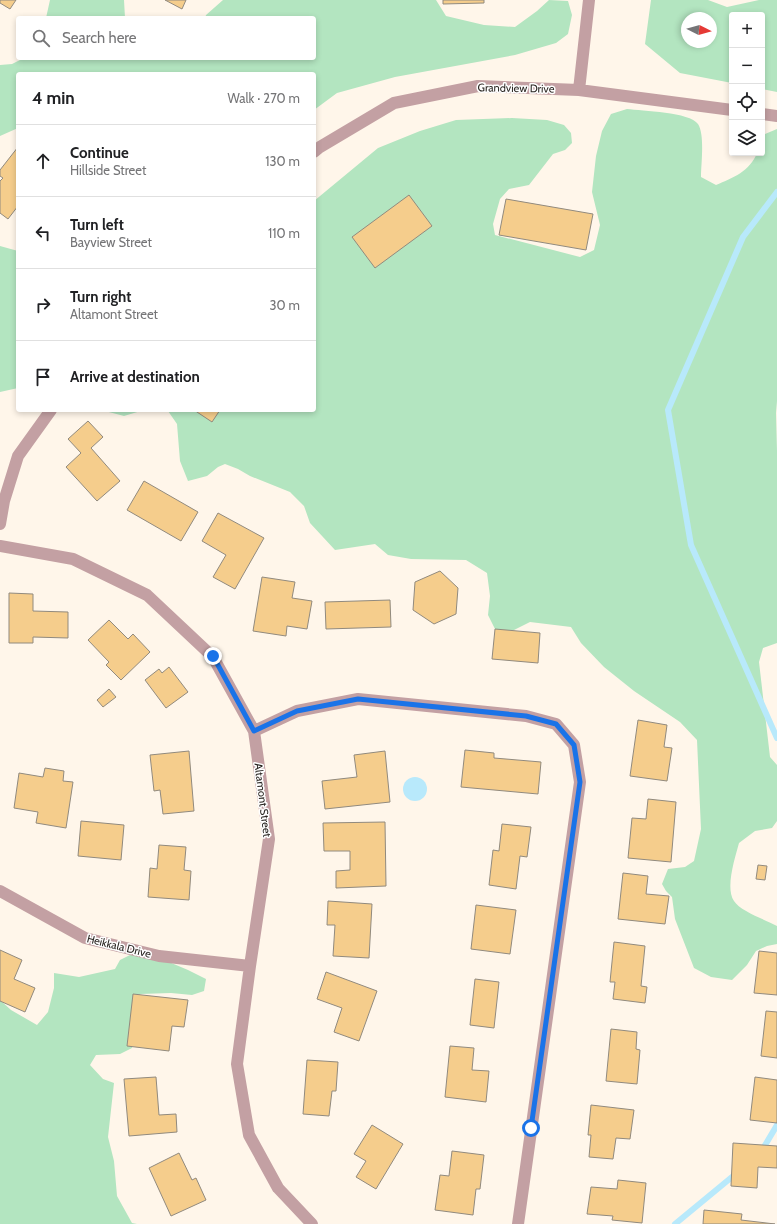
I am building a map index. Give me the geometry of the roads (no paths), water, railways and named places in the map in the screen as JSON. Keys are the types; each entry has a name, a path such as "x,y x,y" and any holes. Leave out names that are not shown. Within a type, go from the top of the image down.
{"street":[{"path":"578,90 589,0"},
{"name":"Grandview Drive","path":"316,150 394,103 478,86 578,90 729,110"},
{"path":"765,114 777,116"},
{"path":"0,524 4,501 18,456 51,412"},
{"name":"Altamont Street","path":"0,546 73,559 147,595 213,656 254,731 269,839 237,1064 249,1135 278,1188 312,1224"},
{"path":"254,731 297,711 358,699 526,716 556,724 574,745 580,782 518,1224"},
{"name":"Heikkala Drive","path":"0,891 85,938 159,956 250,966"}],"water":[{"path":"415,777 423,781 427,789 423,797 415,801 407,797 403,789 407,781"}],"waterway":[{"path":"777,192 743,237 668,410 691,545 777,738"},
{"path":"761,1152 777,1125"},
{"path":"675,1224 738,1172"}]}
